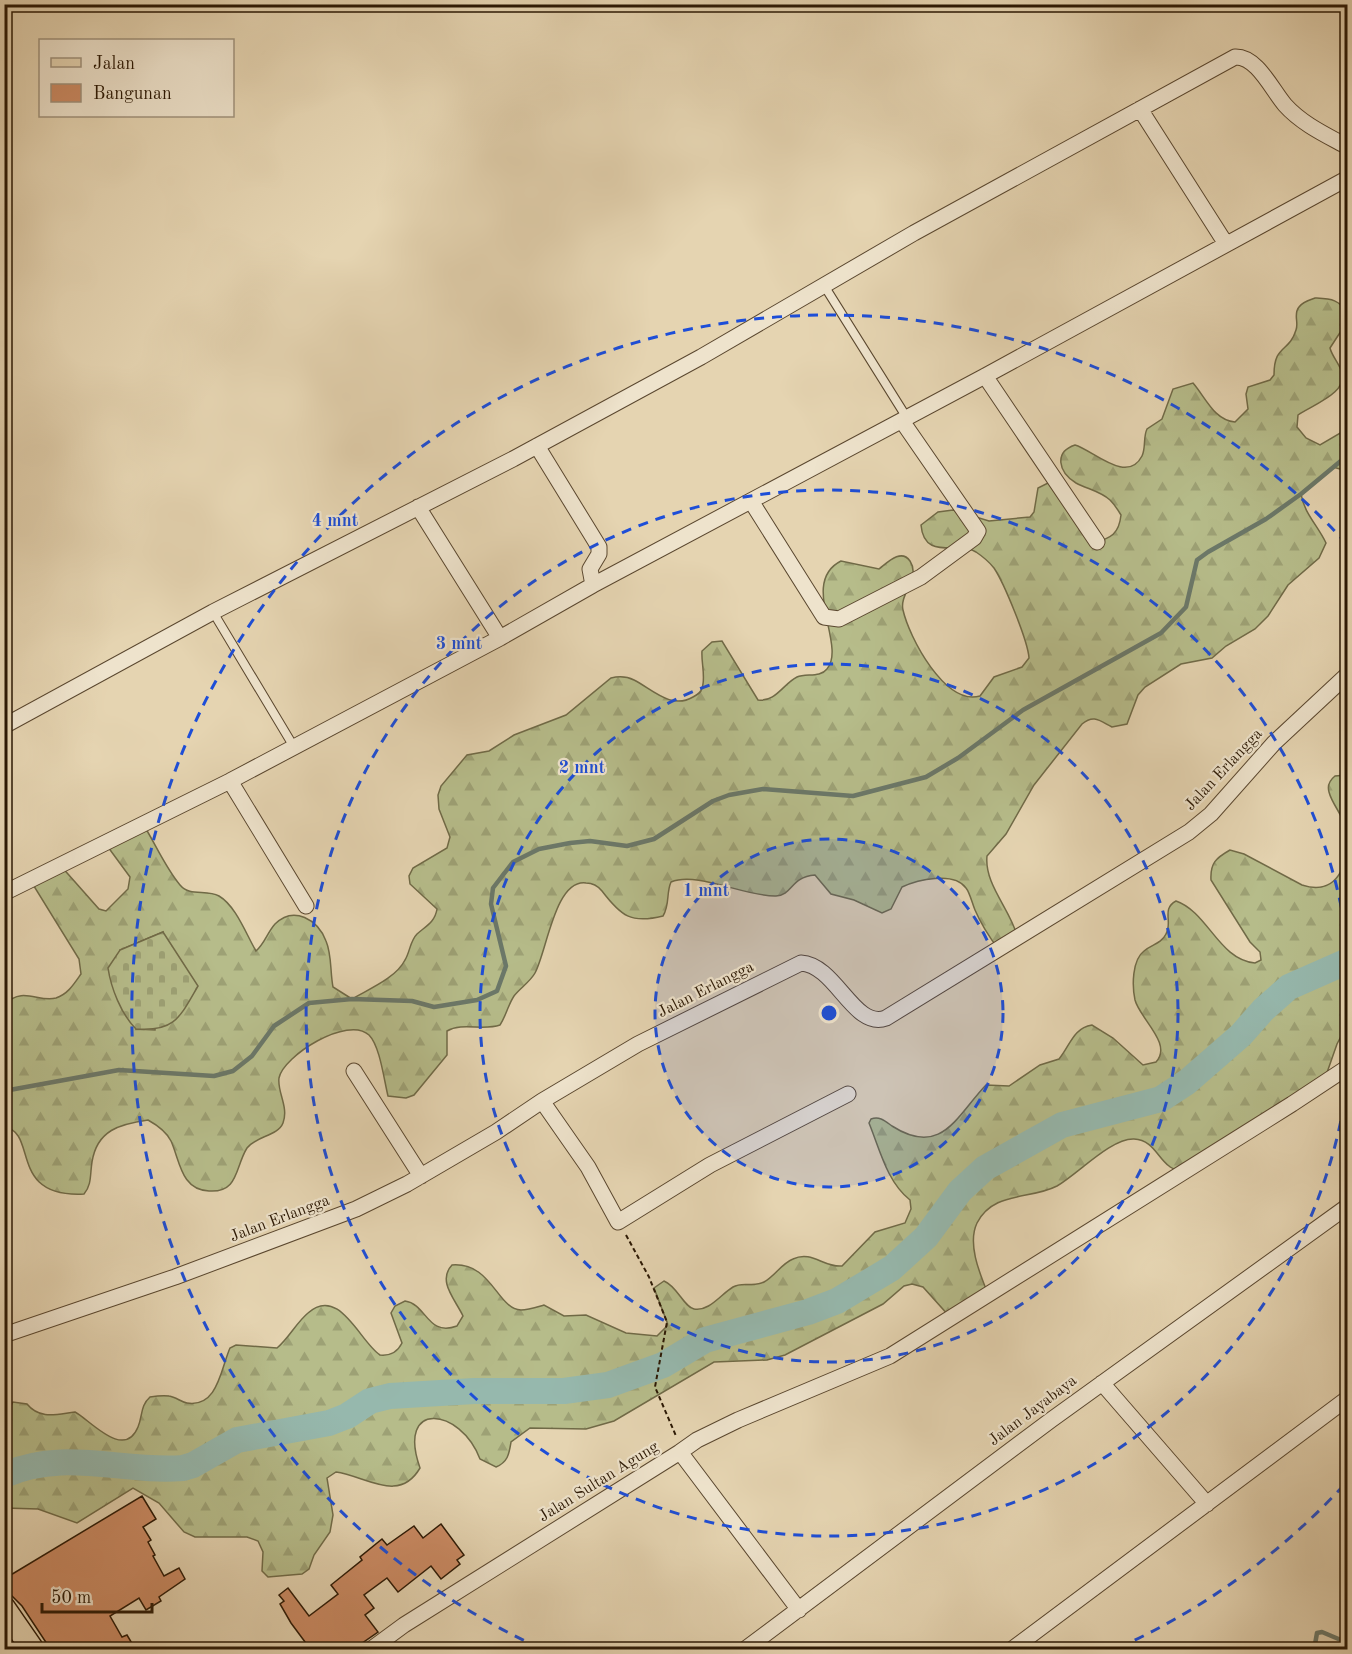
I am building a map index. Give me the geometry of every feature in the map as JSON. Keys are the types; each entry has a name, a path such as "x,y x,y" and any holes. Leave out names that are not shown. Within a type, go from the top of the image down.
{"main road":[{"path":"8,1622 33,1650"}],"street":[{"path":"4,726 213,612 537,446 712,352 914,233 1224,63 1239,57 1249,61 1286,106 1304,122 1347,147"},
{"path":"1140,109 1226,244"},
{"path":"4,893 294,748 1347,178"},
{"path":"985,376 1097,542"},
{"path":"751,501 824,617 839,619 921,577 974,538 978,531 904,419"},
{"path":"537,446 599,548 599,554 590,569 593,585"},
{"path":"418,507 500,638"},
{"name":"Jalan Erlangga","path":"4,1335 294,1234 356,1209 421,1176 638,1044 801,963 821,969 868,1018 879,1020 886,1018 1033,930 1189,832 1210,814 1274,743 1347,674"},
{"path":"230,781 306,906"},
{"path":"680,1452 697,1440 738,1420 890,1356 1292,1104 1347,1067"},
{"path":"354,1071 421,1176"},
{"path":"542,1101 588,1167 618,1222 710,1165 848,1094"},
{"name":"Jalan Jayabaya","path":"744,1650 1102,1383 1347,1206"},
{"path":"1102,1383 1207,1504"},
{"path":"1011,1650 1347,1398"},
{"name":"Jalan Sultan Agung","path":"370,1650 404,1625 680,1452 799,1610"}],"lane":[{"path":"825,286 904,419"},
{"path":"213,612 294,748"}],"path":[{"path":"618,1222 662,1305 667,1322 655,1386 680,1452"}],"green space":[{"path":"1315,298 1330,299 1341,305 1347,313 1345,325 1330,348 1341,370 1343,378 1340,385 1328,397 1298,415 1297,427 1306,438 1320,445 1347,429 1347,471 1333,467 1301,494 1308,513 1326,543 1319,558 1288,585 1268,616 1255,629 1226,646 1212,658 1181,664 1145,687 1138,695 1127,724 1112,727 1094,719 1086,721 1034,785 1006,834 987,856 987,867 994,888 1018,939 999,950 980,920 966,888 960,883 944,878 935,878 902,887 891,909 882,913 854,900 831,894 815,875 801,879 786,893 776,896 682,879 671,882 663,916 643,919 621,912 595,885 586,883 575,885 559,904 535,973 514,996 500,1025 459,1027 447,1031 447,1055 414,1095 406,1098 388,1096 379,1055 373,1040 359,1030 347,1030 332,1034 304,1049 283,1069 279,1083 285,1111 283,1123 277,1131 247,1148 235,1177 226,1188 209,1191 193,1186 183,1173 169,1137 148,1120 111,1130 99,1142 92,1162 90,1183 84,1194 60,1193 44,1186 34,1176 21,1141 15,1132 5,1127 5,1004 18,996 56,998 67,991 81,974 79,959 32,883 60,865 99,909 106,911 128,889 130,877 105,843 143,824 180,885 188,891 219,896 231,906 256,951 282,918 297,915 311,921 322,933 328,946 333,987 352,999 382,982 401,966 417,934 434,917 437,909 410,884 409,876 413,868 447,848 450,837 439,809 438,795 441,786 467,755 489,751 514,735 566,715 611,678 631,679 669,700 685,700 693,697 700,693 703,684 702,651 712,642 722,641 758,700 770,698 797,677 824,672 832,659 832,645 823,598 824,584 829,571 841,561 879,569 898,556 906,557 913,567 913,574 904,598 903,610 921,652 942,680 954,691 967,696 980,696 994,677 1022,667 1029,658 1020,626 994,568 976,552 969,549 943,548 928,543 923,536 921,525 938,512 953,510 989,521 1030,517 1034,512 1038,488 1054,480 1094,543 1109,537 1116,531 1121,515 1106,497 1076,483 1065,473 1061,462 1064,452 1075,445 1119,467 1136,464 1143,453 1147,429 1162,419 1173,389 1193,383 1216,413 1235,422 1248,409 1246,394 1248,387 1270,380 1274,375 1276,358 1290,342 1296,330 1297,310 1306,301","holes":["163,932 155,1030 136,1029 120,950"]},
{"path":"1347,775 1347,838 1344,822 1330,796 1328,787 1335,776"},
{"path":"1230,850 1244,854 1302,885 1315,887 1335,880 1341,872 1347,850 1347,1025 1337,1044 1323,1084 1182,1172 1170,1167 1146,1142 1134,1139 1125,1140 1105,1150 1057,1186 1002,1201 992,1206 977,1223 973,1240 981,1277 988,1294 950,1317 923,1287 912,1284 904,1286 883,1304 785,1355 767,1360 714,1362 614,1421 586,1429 530,1428 511,1442 509,1454 496,1467 480,1459 471,1442 459,1429 446,1421 434,1418 423,1422 416,1431 415,1446 420,1468 412,1479 392,1486 336,1472 327,1478 333,1515 330,1532 314,1555 309,1569 302,1574 268,1577 262,1571 263,1552 258,1541 247,1537 195,1537 184,1532 159,1503 133,1488 77,1523 38,1509 5,1508 5,1416 13,1402 27,1404 43,1414 75,1412 106,1435 124,1440 132,1436 138,1427 143,1407 150,1397 169,1396 187,1403 197,1403 206,1399 217,1385 230,1348 236,1345 277,1348 308,1313 319,1306 330,1306 339,1311 380,1355 393,1353 402,1343 391,1313 395,1306 405,1301 412,1303 439,1327 457,1326 463,1316 452,1297 446,1277 452,1265 465,1266 476,1271 513,1308 524,1310 544,1305 564,1316 586,1315 626,1333 657,1336 667,1326 667,1322 654,1288 664,1281 673,1287 690,1307 699,1309 710,1305 737,1285 764,1282 793,1259 806,1257 842,1266 875,1232 905,1223 911,1209 910,1200 895,1184 885,1165 869,1123 871,1119 882,1120 909,1135 924,1137 936,1135 957,1120 986,1085 1009,1086 1040,1065 1059,1059 1076,1034 1092,1025 1113,1038 1143,1065 1156,1062 1161,1047 1135,1000 1134,974 1140,955 1162,940 1166,934 1168,912 1172,904 1176,901 1187,907 1232,954 1255,963 1261,960 1260,952 1250,942 1211,880 1213,865 1218,859"},
{"path":"163,932 198,986 181,1014 168,1025 160,1028 136,1029 118,1000 108,968 120,950"}],"building":[{"path":"142,1496 156,1519 143,1527 151,1540 148,1542 155,1555 153,1556 164,1576 179,1568 185,1579 159,1597 161,1601 146,1610 139,1598 110,1616 122,1637 127,1635 136,1650 51,1650 22,1606 11,1595 4,1595 4,1579"},
{"path":"441,1524 464,1555 457,1560 460,1564 441,1579 431,1566 398,1592 387,1578 364,1595 374,1608 365,1615 378,1632 352,1650 339,1650 335,1644 328,1650 311,1650 291,1623 280,1604 284,1601 279,1595 288,1588 309,1616 338,1594 331,1585 362,1560 360,1557 382,1539 387,1545 414,1526 423,1538"}],"waterway":[{"path":"4,1091 119,1070 214,1076 233,1071 252,1056 274,1026 309,1003 352,999 412,1001 434,1007 477,1000 497,991 506,966 491,904 493,888 513,862 539,849 570,843 590,841 627,846 654,839 713,801 729,795 763,789 853,796 926,777 958,758 1023,710 1161,633 1186,607 1197,560 1266,519 1301,494 1348,455"},
{"path":"4,1475 27,1467 71,1462 160,1469 183,1468 193,1465 237,1440 329,1423 347,1416 370,1401 390,1396 474,1391 564,1391 608,1385 663,1365 705,1340 808,1312 837,1301 892,1268 926,1237 960,1191 985,1168 1062,1125 1161,1099 1187,1082 1241,1035 1263,1010 1289,987 1348,961"},
{"path":"1314,1650 1317,1633 1322,1632 1348,1643"}]}
